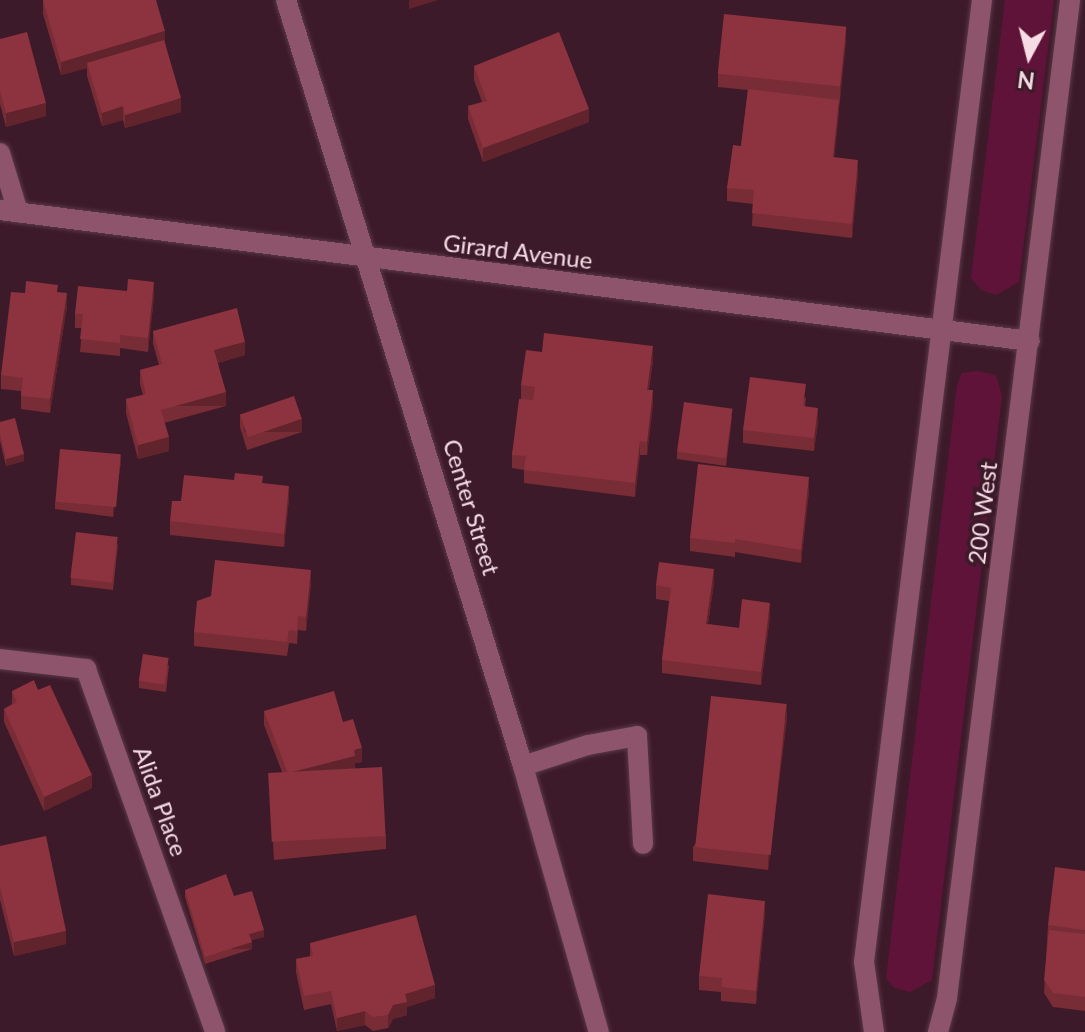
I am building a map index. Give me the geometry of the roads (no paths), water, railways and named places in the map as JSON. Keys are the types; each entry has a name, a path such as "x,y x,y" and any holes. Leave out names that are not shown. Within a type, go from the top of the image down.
{"street":[{"name":"Center Street","path":"286,0 523,766 599,1032"},
{"path":"874,1032 864,962 982,0"},
{"name":"200 West","path":"938,1032 947,998 1070,0"},
{"path":"0,153 9,211"},
{"name":"Girard Avenue","path":"9,211 1030,341"},
{"name":"Alida Place","path":"0,659 86,669 215,1032"},
{"path":"523,766 588,745 637,736 643,844"}]}
